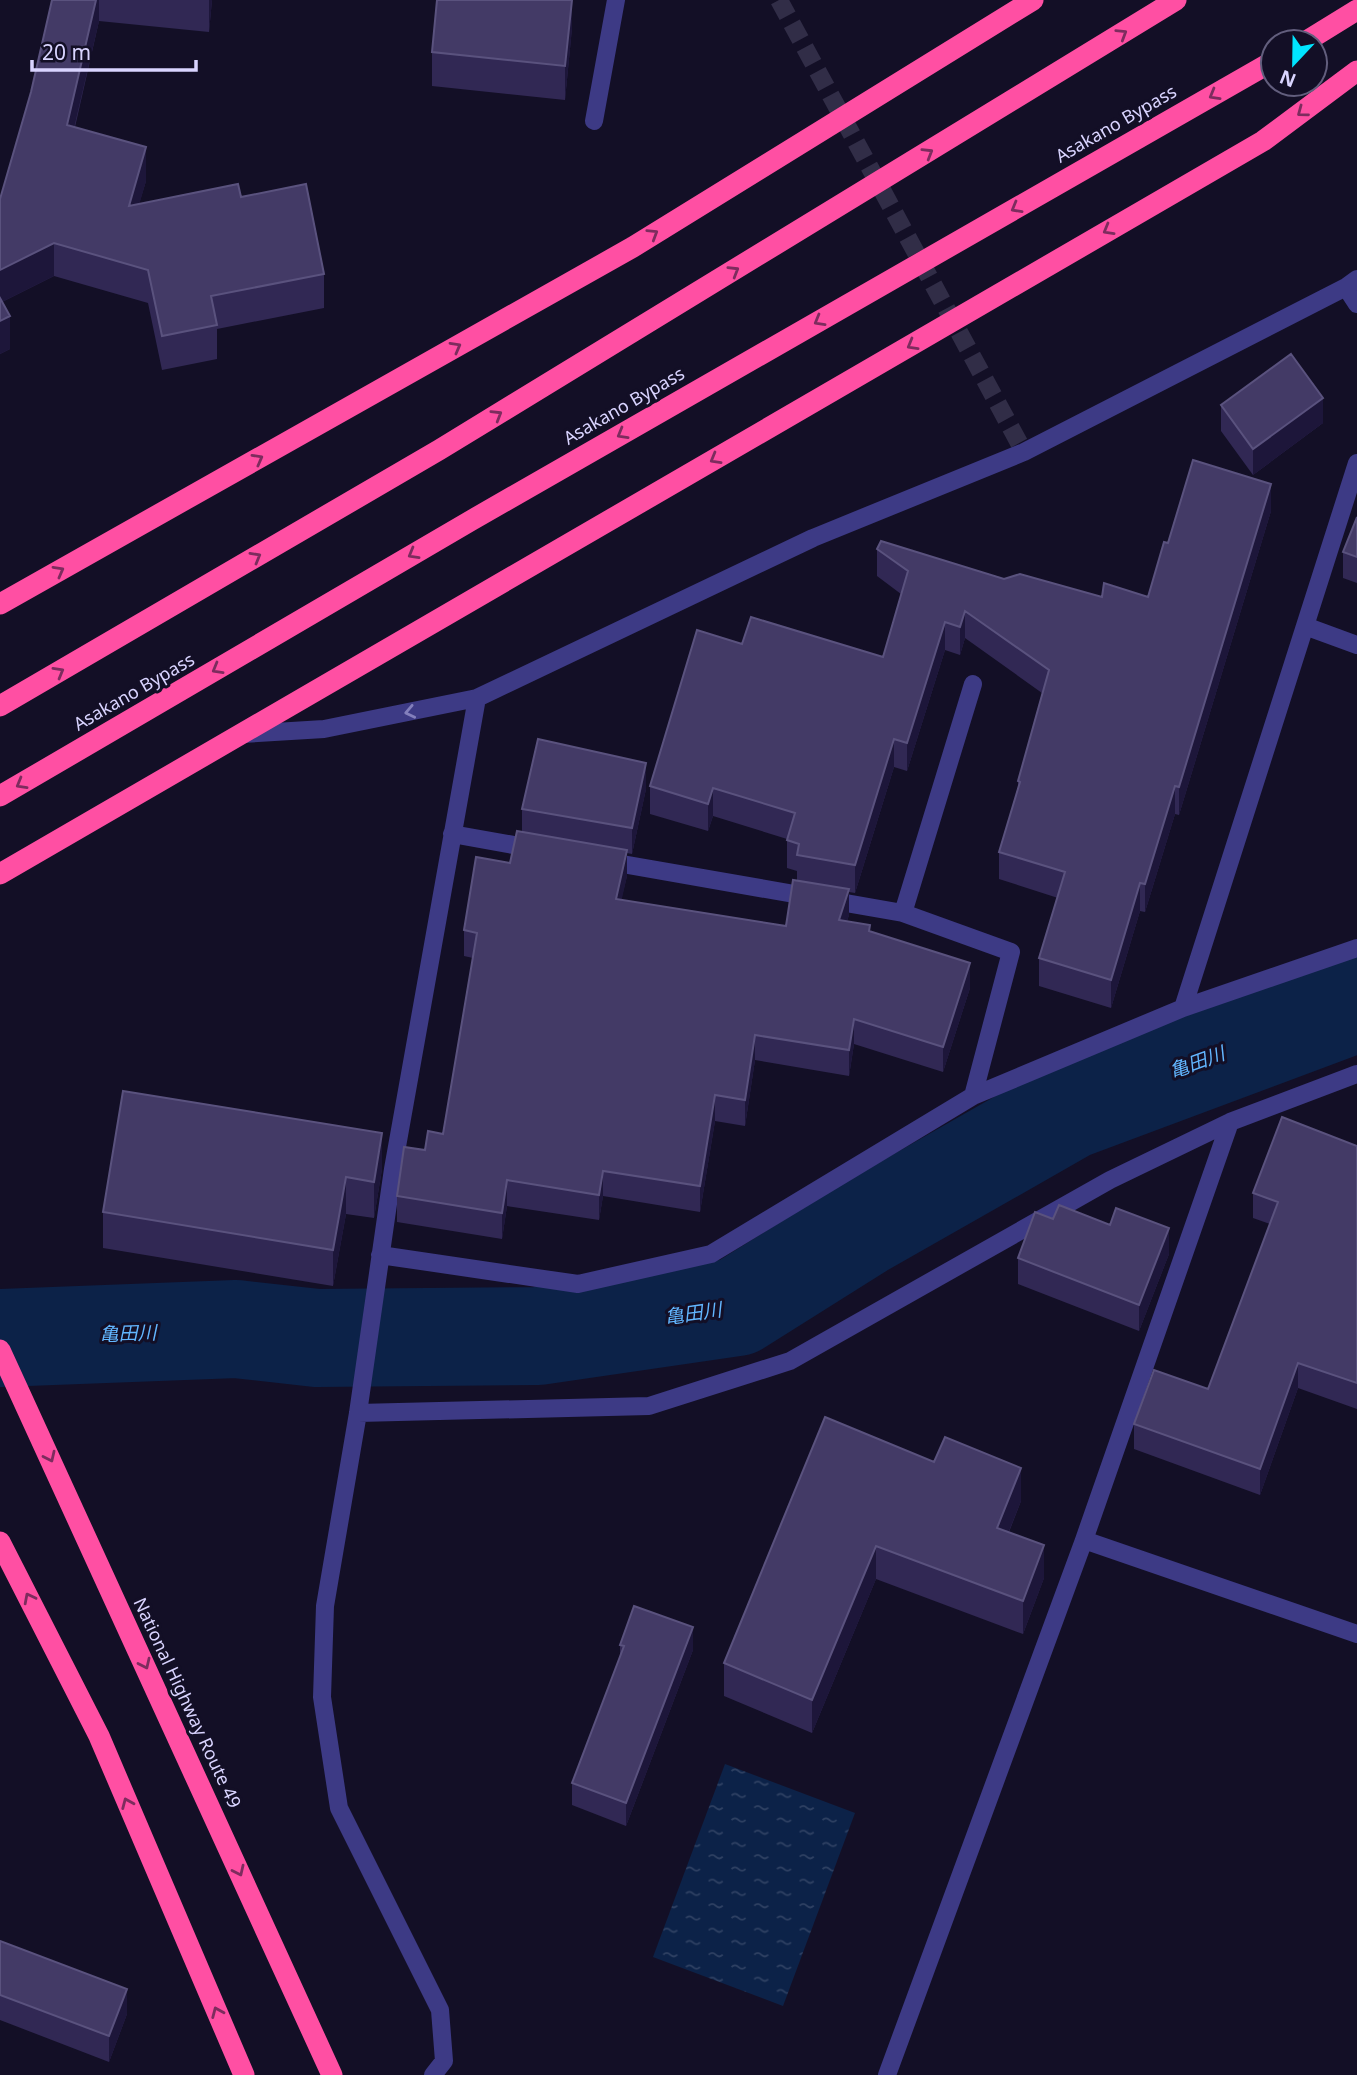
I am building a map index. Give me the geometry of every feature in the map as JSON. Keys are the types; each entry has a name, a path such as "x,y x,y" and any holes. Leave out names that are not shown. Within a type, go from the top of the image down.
{"highway":[{"path":"0,604 633,247 1033,0"},
{"path":"0,706 439,450 1176,0"},
{"path":"1328,28 1357,10"},
{"name":"Asakano Bypass","path":"0,796 472,520 1259,69"},
{"path":"0,874 1263,141 1357,71"},
{"name":"National Highway Route 49","path":"0,1350 332,2075"},
{"path":"0,1542 99,1736 244,2075"}],"street":[{"path":"594,121 616,0"},
{"path":"242,734 324,729 477,698 813,538 1024,452 1352,283 1357,304"},
{"path":"1183,1009 1357,463"},
{"path":"1305,626 1357,645"},
{"path":"903,913 973,684"},
{"path":"433,2075 444,2061 440,2011 338,1808 321,1697 325,1606 358,1413 393,1169 477,698"},
{"path":"452,834 548,851"},
{"path":"589,858 903,913 1011,952 973,1096"},
{"path":"380,1255 578,1284 711,1254 973,1096 1183,1009 1357,948"},
{"path":"358,1413 649,1406 790,1361 1110,1180 1230,1122 1357,1074"},
{"path":"887,2075 1084,1540 1230,1122"},
{"path":"1084,1540 1357,1634"}],"water":[{"path":"725,1764 855,1813 783,2006 653,1957"}],"building":[{"path":"52,0 96,0 67,125 146,147 129,206 238,184 241,197 306,184 324,274 211,296 217,325 162,336 148,270 54,243 0,270 0,199 31,92"},
{"path":"437,0 572,0 565,66 432,52"},
{"path":"0,298 10,316 0,321"},
{"path":"1291,354 1323,398 1253,449 1221,405"},
{"path":"1193,460 1271,484 1179,787 1175,786 1145,884 1140,883 1111,980 1039,958 1065,872 999,852 1049,670 965,611 960,627 945,622 907,743 894,739 855,865 797,855 799,844 787,840 795,813 713,788 708,804 650,786 697,630 742,644 751,617 883,657 908,571 877,549 881,541 1004,579 1020,574 1102,597 1104,583 1148,597 1164,542 1168,543"},
{"path":"1357,517 1357,557 1343,552"},
{"path":"538,739 646,763 632,828 522,809"},
{"path":"517,831 627,850 616,899 786,926 793,880 849,889 839,920 870,925 869,931 970,963 943,1047 854,1019 849,1050 755,1035 745,1100 715,1095 700,1186 603,1171 599,1195 507,1180 502,1213 397,1196 404,1147 425,1150 428,1131 443,1134 477,933 464,930 476,857 510,863"},
{"path":"123,1091 382,1133 374,1182 346,1177 333,1250 103,1212"},
{"path":"1282,1117 1357,1146 1357,1383 1298,1363 1260,1469 1134,1424 1154,1370 1208,1389 1278,1202 1253,1193"},
{"path":"1059,1205 1110,1225 1116,1208 1169,1228 1139,1305 1018,1258 1035,1212 1053,1219"},
{"path":"825,1417 934,1462 945,1437 1021,1468 997,1528 1044,1545 1023,1601 876,1546 812,1700 724,1663"},
{"path":"634,1606 693,1627 626,1803 572,1783 624,1646 620,1645"},
{"path":"0,1941 127,1989 109,2036 0,1995"}],"waterway":[{"name":"亀田川","path":"0,1338 236,1329 317,1338 538,1336 737,1307 861,1229 1070,1110 1357,1003"}],"tunnel":[{"path":"779,0 1024,452"}]}
